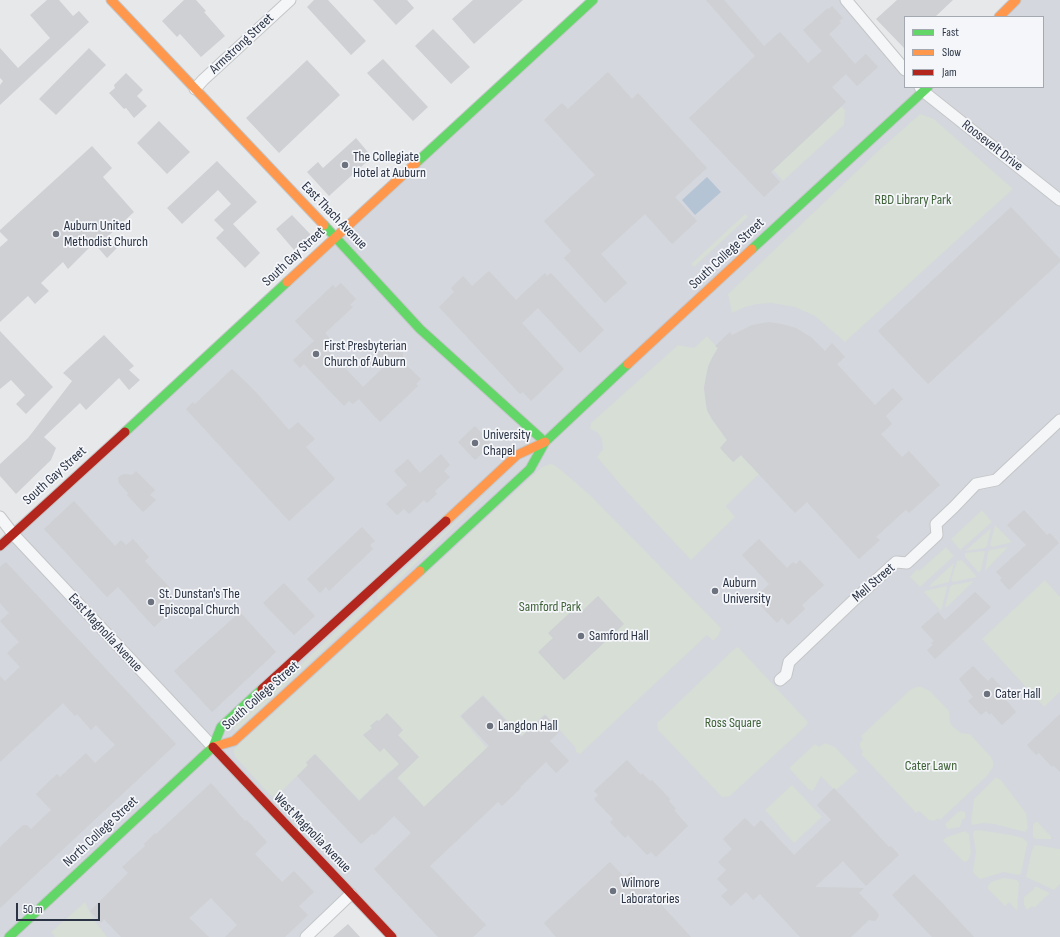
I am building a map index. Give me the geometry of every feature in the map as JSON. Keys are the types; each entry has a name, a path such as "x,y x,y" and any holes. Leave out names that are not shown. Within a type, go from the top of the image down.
{"main road":[{"name":"East Thach Avenue","path":"111,0 420,329 545,442"},
{"name":"South Gay Street","path":"0,546 593,0"},
{"path":"1000,16 1016,0"},
{"name":"South College Street","path":"213,747 234,741 530,469 545,442 596,392 924,89"},
{"name":"South College Street","path":"213,747 221,727 517,455 545,442"},
{"name":"West Magnolia Avenue","path":"213,747 392,937"},
{"name":"North College Street","path":"9,937 213,747"}],"street":[{"name":"Armstrong Street","path":"195,89 290,0"},
{"path":"846,0 904,69"},
{"name":"Roosevelt Drive","path":"924,89 1060,200"},
{"name":"Mell Street","path":"780,680 786,675 789,662 877,579 896,562 907,563 937,535 936,524 976,484 996,480 1060,420"},
{"name":"East Magnolia Avenue","path":"0,517 13,534 213,747"},
{"path":"306,937 352,894"}],"shaded area":[{"path":"593,0 846,0 904,69 904,88 1044,88 1044,16 1002,16 1018,0 1060,0 1060,937 392,937 351,894 306,937 0,937 0,546"}],"green space":[{"path":"841,106 845,110 844,125 783,181 773,170"},
{"name":"RBD Library Park","path":"920,114 934,119 1013,189 845,342 815,316 795,307 772,303 757,304 745,307 732,313 728,294 877,152"},
{"path":"745,214 748,217 694,267 691,264"},
{"path":"707,336 718,348 708,367 704,388 705,397 707,410 727,440 721,448 733,462 741,455 759,474 726,506 735,517 691,560 626,491 597,457 603,449 602,439 597,432 590,429 591,423 678,345 694,348"},
{"name":"Samford Park","path":"550,464 561,470 590,495 717,624 721,629 718,636 713,641 707,635 580,754 576,752 575,747 545,714 522,736 483,695 460,716 487,748 424,807 391,770 359,800 315,754 306,762 308,765 274,799 236,758 234,749 542,467"},
{"path":"515,468 378,600 377,594"},
{"path":"982,510 992,522 960,550 951,539"},
{"path":"995,525 1012,542 992,547 990,545"},
{"path":"991,528 987,546 985,548 965,551"},
{"path":"946,547 954,556 920,587 910,577 917,569 919,571"},
{"path":"1008,547 985,571 988,552 990,550"},
{"path":"984,551 981,570 979,573 965,557 965,553"},
{"path":"962,560 977,577 953,582 951,580 957,561"},
{"path":"954,563 949,582 930,587 931,584"},
{"path":"1045,580 1060,597 1060,692 1044,707 982,639"},
{"path":"974,581 947,607 945,607 950,587 952,585"},
{"path":"946,586 947,588 941,611 924,592"},
{"path":"372,598 374,603 236,731 233,728"},
{"name":"Ross Square","path":"738,647 808,722 806,726 730,796 722,797 658,730 657,723 734,649"},
{"name":"Cater Lawn","path":"916,687 922,687 930,691 949,711 952,726 961,733 970,734 991,757 993,762 993,767 987,776 940,820 938,818 934,821 929,820 919,811 916,813 861,754 863,752 860,747 860,743 863,739 861,736 910,690"},
{"path":"825,743 835,747 858,771 835,791 821,776 813,791 808,789 789,768 815,744 819,747"},
{"path":"995,778 1001,780 1026,813 1028,828 1025,832 994,824 983,823 973,825 971,823 974,799"},
{"path":"792,785 822,817 794,843 765,810"},
{"path":"961,811 965,812 966,818 962,820 960,827 948,829 945,824"},
{"path":"1035,822 1038,822 1051,836 1051,839 1036,839 1033,837 1033,825"},
{"path":"978,830 1011,835 1023,838 1027,842 1021,874 1018,875 1004,872 980,879 974,874 973,871 976,852 973,834 974,831"},
{"path":"965,831 969,834 971,852 969,859 966,862 963,861 943,841 947,837"},
{"path":"1035,845 1060,849 1060,884 1054,890 1026,877 1032,850"},
{"path":"1003,878 1017,880 1019,883 1017,911 1009,902 1005,906 988,889 991,882"},
{"path":"1035,886 1050,893 1034,908 1032,906 1027,910 1024,905 1024,897 1034,889"},
{"path":"85,902 92,917 107,937 55,937 51,932"}],"water":[{"path":"707,177 721,192 695,215 682,200"}],"building":[{"path":"47,0 59,0 73,16 79,11 89,22 0,105 0,85 3,81 0,78 0,48 18,68 50,38 30,15"},
{"path":"184,0 196,0 206,11 204,12 225,36 201,57 180,34 177,37 162,21"},
{"path":"314,0 328,0 366,41 351,55 307,7"},
{"path":"373,0 407,0 414,8 396,25"},
{"path":"473,0 523,0 474,44 452,19"},
{"path":"706,0 724,0 764,46 780,32 808,63 822,51 803,30 832,6 843,18 839,21 841,23 829,34 855,64 866,54 878,67 857,86 846,74 832,87 846,102 771,172 780,182 764,197 689,118 755,56"},
{"path":"897,0 953,0 936,16 904,16 904,48 876,19"},
{"path":"433,29 470,67 451,84 415,46"},
{"path":"89,48 106,65 56,115 39,99"},
{"path":"383,59 428,107 413,121 367,73"},
{"path":"307,60 340,95 279,153 246,118"},
{"path":"608,72 632,99 638,93 707,168 675,197 697,221 672,244 645,214 601,254 627,283 605,303 564,258 571,251 544,221 595,175 544,120 562,103 568,109"},
{"path":"126,73 143,90 137,96 147,106 134,118 126,108 124,109 109,93 115,88 114,85"},
{"path":"159,121 190,152 167,174 137,143"},
{"name":"The Collegiate Hotel at Auburn","path":"356,138 372,157 329,196 307,172 318,162 323,168"},
{"name":"Auburn United Methodist Church","path":"92,146 112,168 103,177 134,212 107,237 117,248 107,258 94,243 68,269 63,262 41,283 49,291 35,304 28,296 0,322 0,247 8,240 0,232 0,230"},
{"path":"217,161 257,202 233,224 260,253 245,268 216,238 224,230 214,220 231,204 218,190 182,224 167,208"},
{"path":"1011,207 1060,259 1060,262 928,384 878,331"},
{"path":"292,215 311,235 294,250 276,229"},
{"path":"489,271 516,300 545,273 547,276 551,273 604,330 580,353 538,308 522,323 564,369 531,401 523,392 520,394 439,307 454,292 451,288 463,276 472,286"},
{"name":"First Presbyterian Church of Auburn","path":"341,283 356,299 350,305 353,307 325,333 332,341 325,347 363,387 382,369 372,358 380,350 383,351 394,346 398,347 403,352 403,362 421,379 416,384 418,386 380,422 359,399 353,404 349,401 344,406 304,364 300,368 293,360 314,341 295,321 333,285 335,288"},
{"path":"769,322 796,328 811,337 825,351 832,343 845,357 837,364 875,405 893,388 903,399 886,416 892,424 881,434 902,457 909,451 940,485 909,513 906,510 900,515 876,537 880,540 859,559 807,502 795,513 741,455 733,462 720,448 727,440 707,410 704,388 708,367 718,348 715,346 730,332 732,335 752,325"},
{"path":"0,331 53,387 26,414 16,404 25,395 11,380 0,389"},
{"path":"104,335 134,366 129,370 140,380 129,390 119,378 86,410 80,403 44,437 56,448 51,460 16,494 0,476 0,464 28,438 72,381 63,373"},
{"path":"232,369 255,391 289,430 298,422 315,439 306,447 335,479 289,521 186,409 193,402 195,404"},
{"name":"University Chapel","path":"475,426 492,444 475,460 458,442"},
{"path":"441,454 450,465 444,471 450,477 435,491 437,494 427,503 424,500 409,514 404,509 397,515 386,504 407,485 394,471 408,459 420,473"},
{"path":"136,471 155,490 150,495 156,500 143,512 127,495 128,493 119,483 118,478 125,474 132,475"},
{"path":"74,501 115,546 121,540 126,545 133,539 149,557 145,561 170,588 164,594 176,607 154,627 118,587 107,597 44,529"},
{"path":"1024,510 1047,535 1050,533 1059,543 1009,590 1000,580 1002,578 996,572 1026,545 1007,525"},
{"path":"362,527 375,541 370,545 373,549 329,591 326,587 320,593 307,579"},
{"path":"759,539 787,568 793,562 796,564 800,560 824,585 802,605 805,609 788,625 782,618 777,623 759,604 765,598 760,593 769,584 742,555"},
{"path":"6,562 176,744 0,908 0,847 23,825 27,825 31,829 51,810 36,794 57,774 60,777 86,753 95,763 115,745 96,725 91,730 77,714 75,716 63,703 0,762 0,676 5,681 20,667 7,653 19,642 0,621 9,613 0,603 0,567"},
{"path":"284,583 315,616 294,635 263,603"},
{"path":"975,592 991,607 935,659 927,650 933,645 931,643 934,641 921,627 938,612 945,620"},
{"name":"Samford Hall","path":"598,596 624,624 564,680 538,652 553,638 548,633 577,606 582,611"},
{"path":"240,612 276,652 212,712 174,671"},
{"name":"Cater Hall","path":"973,666 988,681 992,677 1006,692 1003,696 1016,712 1002,725 991,713 990,715 986,711 981,715 968,701 973,697 959,679"},
{"path":"483,696 521,737 545,715 560,731 550,741 569,761 556,773 546,762 502,806 498,802 430,866 486,925 473,937 438,937 374,869 411,833 394,816 374,835 372,834 361,844 297,776 308,765 306,763 315,754 359,801 399,764 384,748 380,752 363,735 372,728 370,726 377,720 379,721 387,713 403,730 398,735 419,757 397,778 424,807 489,746 461,716"},
{"path":"1060,714 1060,772 1053,765 1052,767 1039,753 1036,755 1027,745"},
{"path":"627,760 641,775 642,773 650,781 652,780 670,799 669,801 676,809 674,810 688,826 656,857 651,852 647,855 628,835 625,838 610,822 613,819 594,799 598,795 594,791"},
{"path":"211,783 245,821 247,820 267,842 255,854 282,882 294,871 314,892 299,906 308,915 285,937 225,937 237,925 211,898 189,918 209,937 121,937 104,919 101,923 90,911 128,873 122,867 145,846 144,844 155,833 156,834"},
{"path":"834,788 889,847 891,846 899,855 866,886 843,861 815,887 864,888 859,893 877,912 879,915 877,919 875,921 869,920 851,937 800,937 760,894 753,900 746,892 731,906 721,896 728,890 717,879 726,870 718,862 732,849 723,839 745,818 754,827 761,820 794,855 831,820 817,805"},
{"name":"Wilmore Laboratories","path":"610,862 624,877 631,872 691,937 556,937 544,923"},
{"path":"914,874 974,937 932,937 892,895"},
{"path":"348,924 360,937 333,937"}],"traffic: fast":[{"path":"416,163 593,0"},
{"path":"752,249 927,88"},
{"path":"324,225 420,329 545,442"},
{"path":"125,432 287,282"},
{"path":"420,571 530,469 545,442 628,364"},
{"path":"9,937 213,747 221,727 262,689"}],"traffic: slow":[{"path":"111,0 324,225"},
{"path":"1000,16 1016,0"},
{"path":"287,282 416,163"},
{"path":"628,364 752,249"},
{"path":"446,521 517,455 545,442"},
{"path":"213,747 234,741 420,571"}],"traffic: jam":[{"path":"0,546 125,432"},
{"path":"262,689 446,521"},
{"path":"213,747 392,937"}],"place":[{"name":"The Collegiate Hotel at Auburn","path":"345,165"},
{"name":"Auburn United Methodist Church","path":"56,234"},
{"name":"First Presbyterian Church of Auburn","path":"316,354"},
{"name":"University Chapel","path":"475,443"},
{"name":"Auburn University","path":"715,591"},
{"name":"St. Dunstan's The Episcopal Church","path":"151,602"},
{"name":"Samford Hall","path":"581,636"},
{"name":"Cater Hall","path":"987,694"},
{"name":"Langdon Hall","path":"490,726"},
{"name":"Wilmore Laboratories","path":"613,891"}]}
